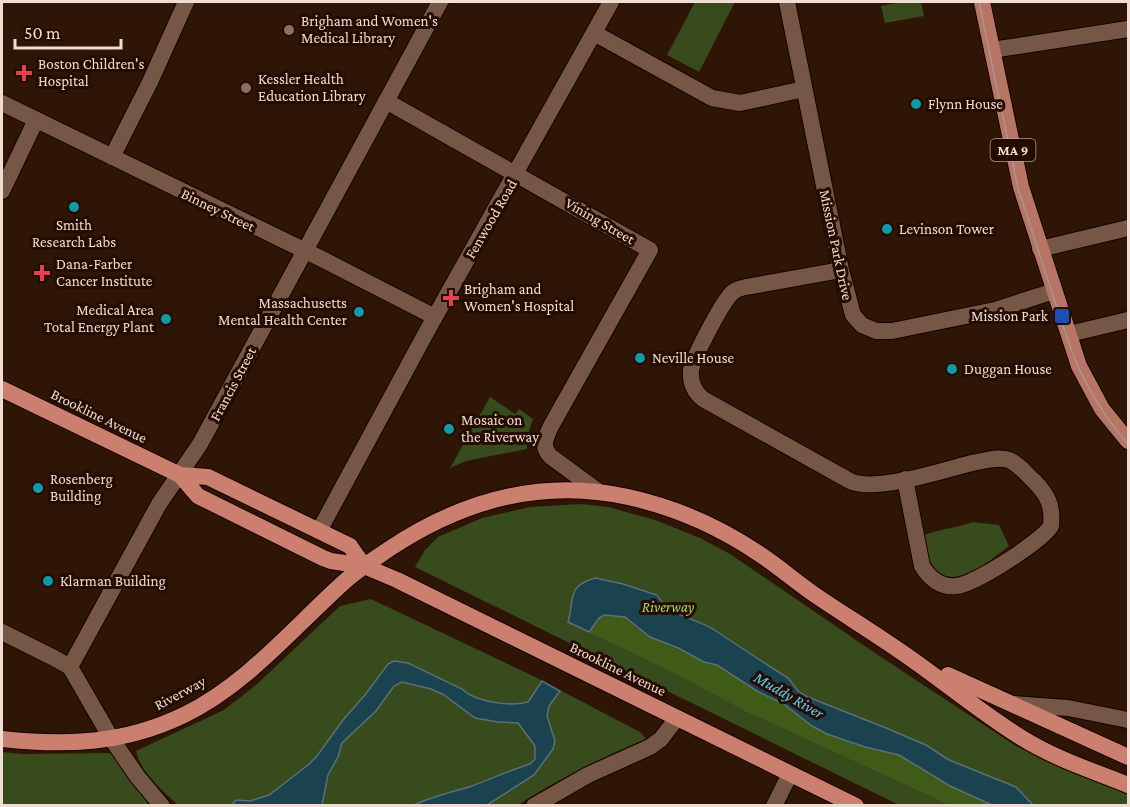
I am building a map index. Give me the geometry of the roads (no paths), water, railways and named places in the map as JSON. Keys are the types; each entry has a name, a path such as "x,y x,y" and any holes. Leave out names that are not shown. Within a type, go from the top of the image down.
{"highway":[{"name":"Brookline Avenue","path":"2,389 180,475 208,477 350,546 363,566"},
{"name":"Brookline Avenue","path":"180,475 198,496 218,506 331,561 363,566 855,806"},
{"name":"Riverway","path":"2,739 62,744 111,738 167,722 205,703 246,673 363,566 424,528 485,502 535,491 562,489 599,492 646,501 716,529 761,555 819,598 914,660 1010,730 1033,744 1128,785"},
{"name":"Riverway","path":"914,660 1128,757"}],"main road":[{"name":"MA 9","path":"982,2 1016,164 1040,249 1079,366 1109,418 1128,441"}],"street":[{"path":"112,157 150,82 186,2"},
{"name":"Francis Street","path":"70,668 159,504 200,444 440,2"},
{"name":"Fenwood Road","path":"319,531 435,317 611,2"},
{"name":"Mission Park Drive","path":"787,2 841,270 853,315 862,325 876,331 892,331 995,310 1054,291"},
{"path":"992,50 1128,29"},
{"path":"594,33 712,98 740,103 804,89"},
{"name":"Vining Street","path":"386,101 650,250 550,426 545,441 545,449 553,459 599,492"},
{"name":"Binney Street","path":"2,104 435,317"},
{"path":"2,191 36,120"},
{"path":"1040,249 1128,228"},
{"path":"841,270 746,287 733,292 724,304 693,362 691,374 693,386 697,395 703,399 855,483 869,485 990,460 1008,460 1017,465 1047,495 1052,506 1051,526 1039,540 975,580 962,586 945,585 929,576 922,566 905,479"},
{"path":"1069,334 1128,320"},
{"path":"2,632 63,662 70,668 111,738 137,776 162,806"},
{"path":"1009,703 1068,708 1128,720"},
{"path":"534,806 588,775 650,747 662,739 677,718"},
{"path":"774,806 790,774"}],"water":[{"name":"Muddy River","path":"595,578 657,595 675,612 713,629 788,678 799,692 926,745 949,760 1016,787 1033,805 992,805 950,786 899,755 865,747 827,734 812,726 785,705 757,691 717,665 704,662 650,637 625,617 604,615 589,632 568,622 576,589 586,581"},
{"path":"394,661 408,663 475,697 494,702 512,704 528,702 542,681 560,691 549,706 547,716 555,741 553,749 534,775 487,805 414,805 530,764 535,759 535,746 518,723 475,718 444,695 431,689 402,682 394,686 376,711 342,743 338,757 328,775 322,805 232,805 236,800 250,801 269,795 308,765 388,664"}],"tram line":[{"path":"979,2 1018,188 1066,335 1091,392 1108,419 1128,444"}],"place":[{"name":"Brigham and Women's Medical Library","path":"289,30"},
{"name":"Boston Children's Hospital","path":"24,73"},
{"name":"Kessler Health Education Library","path":"246,88"},
{"name":"Flynn House","path":"916,104"},
{"name":"Smith Research Labs","path":"74,207"},
{"name":"Levinson Tower","path":"887,229"},
{"name":"Dana-Farber Cancer Institute","path":"42,273"},
{"name":"Brigham and Women's Hospital","path":"451,298"},
{"name":"Massachusetts Mental Health Center","path":"359,312"},
{"name":"Mission Park","path":"1062,316"},
{"name":"Medical Area Total Energy Plant","path":"166,319"},
{"name":"Neville House","path":"640,358"},
{"name":"Duggan House","path":"952,369"},
{"name":"Mosaic on the Riverway","path":"449,429"},
{"name":"Rosenberg Building","path":"38,488"},
{"name":"Klarman Building","path":"48,581"}]}
